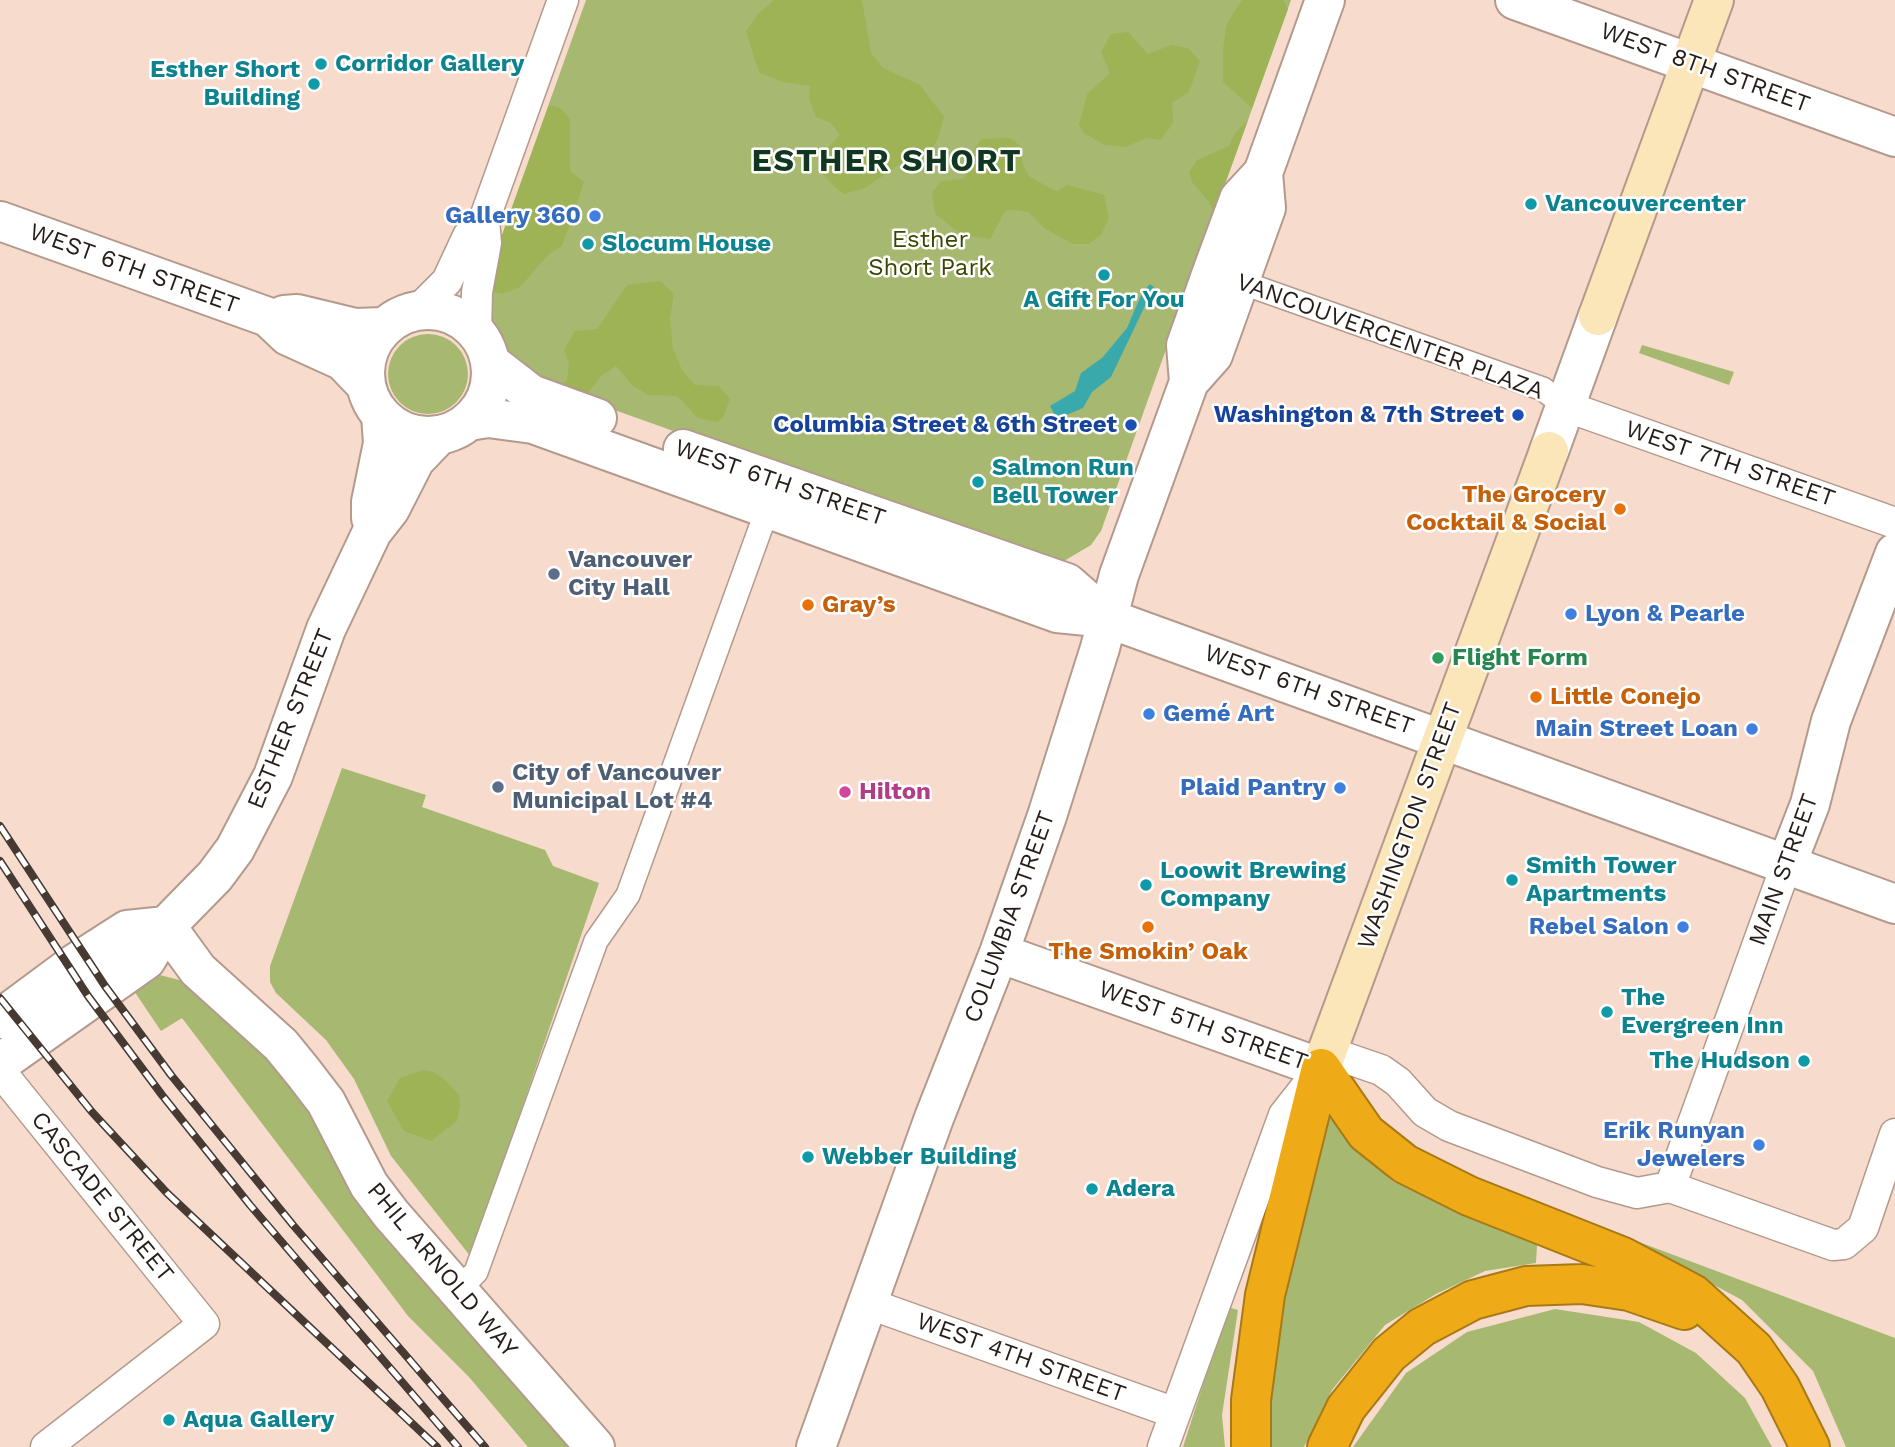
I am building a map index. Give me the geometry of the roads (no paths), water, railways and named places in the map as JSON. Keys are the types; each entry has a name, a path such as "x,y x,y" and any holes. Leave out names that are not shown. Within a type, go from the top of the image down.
{"highway":[{"path":"1321,1068 1366,1133 1405,1164 1469,1196 1623,1257 1693,1294 1754,1349 1774,1377 1810,1447"},
{"path":"1251,1447 1251,1400 1265,1295 1321,1068"},
{"path":"1327,1447 1346,1408 1389,1354 1441,1315 1489,1295 1545,1284 1593,1285 1629,1292 1723,1323"}],"main road":[{"name":"WASHINGTON STREET","path":"1598,316 1714,0"},
{"name":"WASHINGTON STREET","path":"1321,1068 1549,451"}],"street":[{"path":"483,348 454,315 437,310 418,310 401,316 384,327 369,349 365,367 373,400 410,434 454,428 487,396 483,348 477,292 486,243 484,220 563,0"},
{"name":"COLUMBIA STREET","path":"816,1447 934,1118 999,953 1075,729 1119,575 1189,382 1186,345 1226,277 1239,199 1264,173 1325,0"},
{"name":"WEST 8TH STREET","path":"1515,0 1895,137"},
{"path":"418,310 447,281 468,236 484,220"},
{"name":"WEST 6TH STREET","path":"0,221 268,317 288,336 342,361 373,400"},
{"name":"VANCOUVERCENTER PLAZA","path":"1226,277 1543,389 1565,406"},
{"name":"WEST 6TH STREET","path":"268,317 297,314 338,326 384,327"},
{"name":"WASHINGTON STREET","path":"1549,451 1598,316"},
{"name":"WEST 6TH STREET","path":"483,348 516,386 542,399 775,487 1057,613 1107,618 1895,904"},
{"name":"ESTHER STREET","path":"372,532 371,502 383,443 373,400"},
{"name":"WEST 7TH STREET","path":"1565,406 1895,523"},
{"name":"WEST 6TH STREET","path":"454,428 497,418 533,424 775,487"},
{"name":"ESTHER STREET","path":"0,1063 146,960 166,926 215,876 236,849 273,776 326,629 372,532 390,509 415,460 454,428"},
{"path":"457,1291 477,1272 596,941 628,895 775,487"},
{"name":"MAIN STREET","path":"1670,1187 1810,804 1831,721 1895,553"},
{"path":"0,1019 74,964 127,930 166,926"},
{"name":"PHIL ARNOLD WAY","path":"166,926 198,970 281,1045 326,1102 369,1185 457,1291 595,1447"},
{"name":"WEST 5TH STREET","path":"999,953 1321,1068 1346,1058 1381,1070 1398,1082 1425,1112 1449,1126 1597,1182 1637,1194 1670,1187"},
{"name":"WASHINGTON STREET","path":"1163,1447 1284,1115 1321,1068"},
{"name":"CASCADE STREET","path":"0,1071 204,1324 46,1447"},
{"path":"1670,1187 1833,1245 1844,1244 1863,1227 1895,1134"},
{"name":"WEST 4TH STREET","path":"867,1303 1175,1413"}],"water":[{"path":"1150,284 1154,287 1111,377 1092,392 1083,408 1057,419 1050,406 1075,391 1081,373 1102,358 1127,328 1142,293"}],"railway":[{"path":"0,826 105,986 171,1075 293,1225 485,1447"},
{"path":"0,861 88,996 162,1095 250,1205 458,1447"},
{"path":"0,998 92,1112 167,1193 437,1447"}],"place":[{"name":"Corridor Gallery","path":"321,64"},
{"name":"Esther Short Building","path":"314,84"},
{"name":"Vancouvercenter","path":"1531,204"},
{"name":"Gallery 360","path":"595,216"},
{"name":"Slocum House","path":"588,244"},
{"name":"A Gift For You","path":"1104,275"},
{"name":"Washington & 7th Street","path":"1518,415"},
{"name":"Columbia Street & 6th Street","path":"1131,425"},
{"name":"Salmon Run Bell Tower","path":"978,482"},
{"name":"The Grocery Cocktail & Social","path":"1620,509"},
{"name":"Vancouver City Hall","path":"554,574"},
{"name":"Gray’s","path":"808,605"},
{"name":"Lyon & Pearle","path":"1571,614"},
{"name":"Flight Form","path":"1438,658"},
{"name":"Little Conejo","path":"1536,697"},
{"name":"Gemé Art","path":"1149,714"},
{"name":"Main Street Loan","path":"1752,729"},
{"name":"City of Vancouver Municipal Lot #4","path":"498,787"},
{"name":"Plaid Pantry","path":"1340,788"},
{"name":"Hilton","path":"845,792"},
{"name":"Smith Tower Apartments","path":"1512,880"},
{"name":"Loowit Brewing Company","path":"1146,885"},
{"name":"The Smokin’ Oak","path":"1148,927"},
{"name":"Rebel Salon","path":"1683,927"},
{"name":"The Evergreen Inn","path":"1607,1012"},
{"name":"The Hudson","path":"1804,1061"},
{"name":"Erik Runyan Jewelers","path":"1759,1145"},
{"name":"Webber Building","path":"808,1157"},
{"name":"Adera","path":"1092,1189"},
{"name":"Aqua Gallery","path":"169,1420"}],"district":[{"name":"ESTHER SHORT","path":"887,162"}],"park label":[{"name":"Esther Short Park","path":"930,254"}]}
